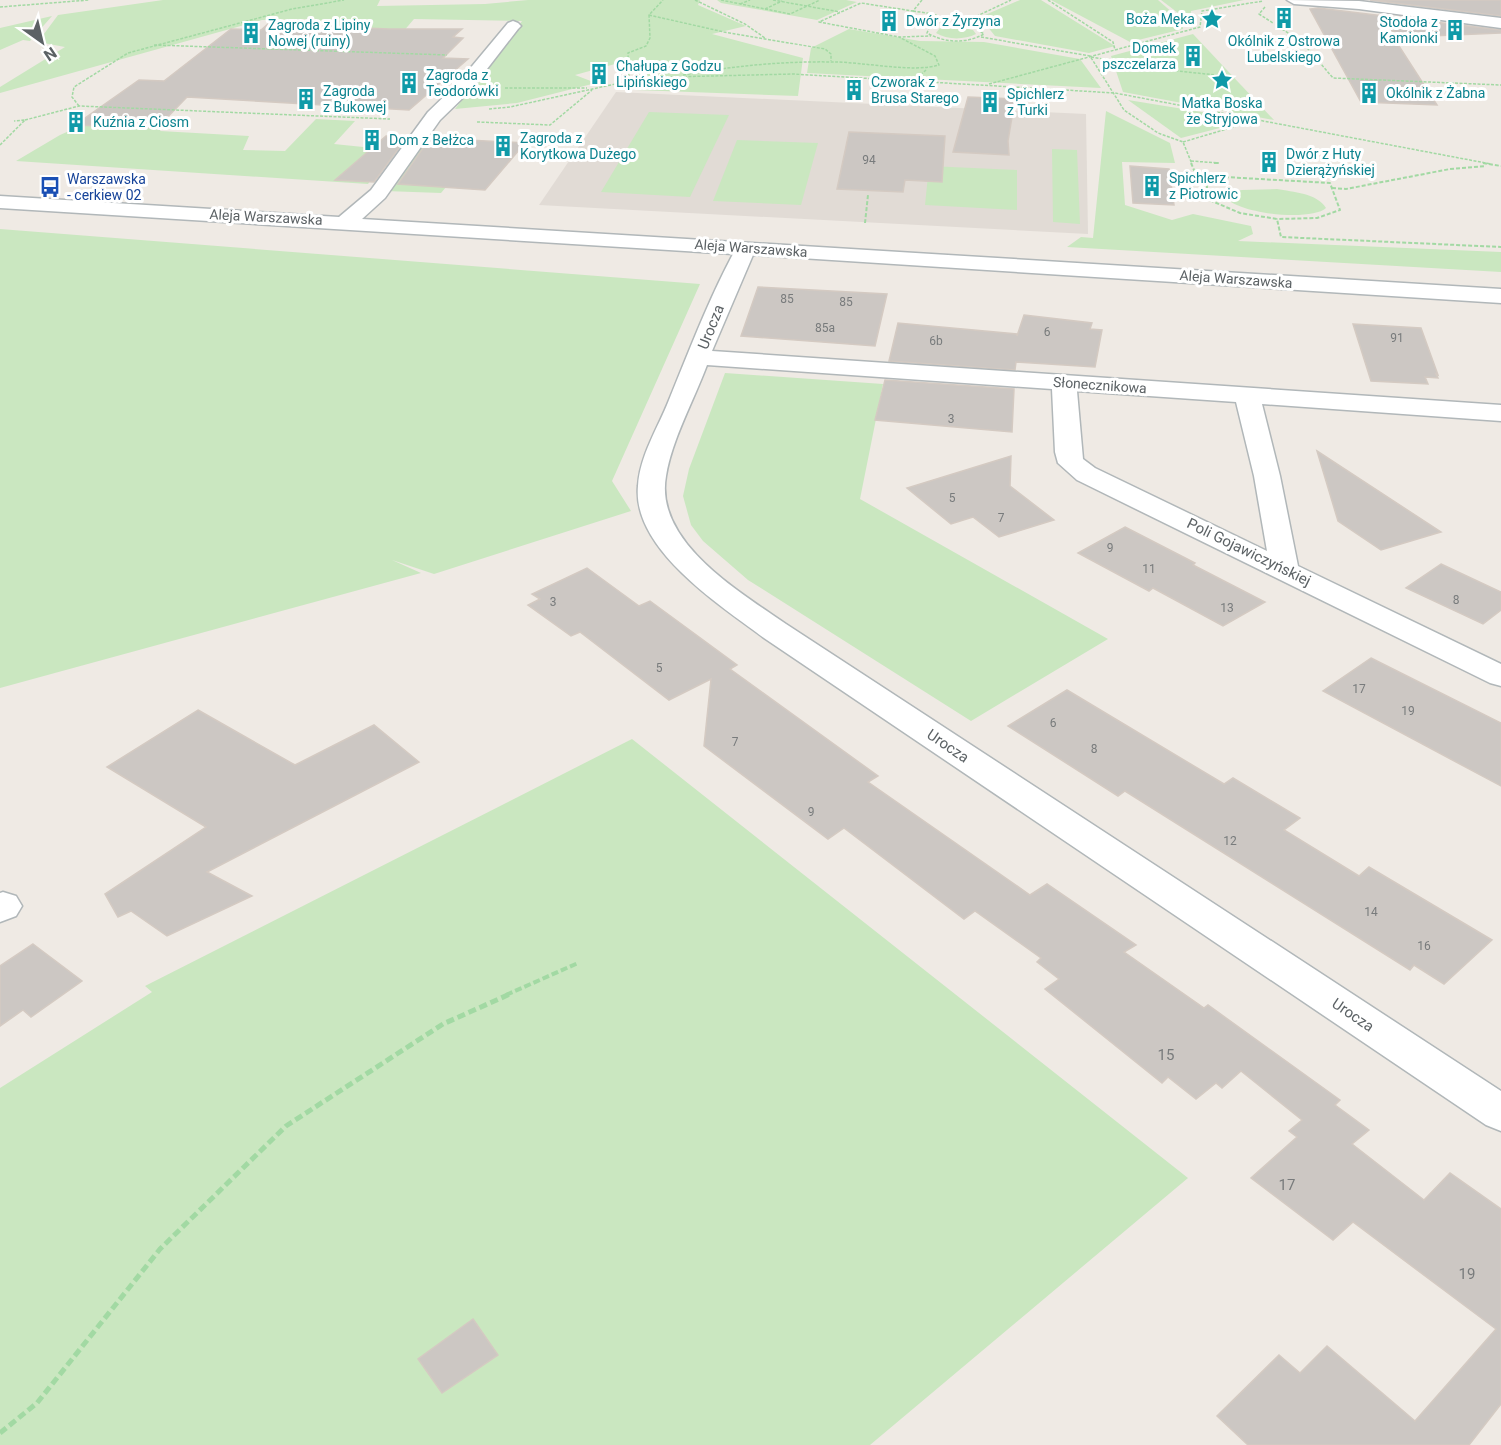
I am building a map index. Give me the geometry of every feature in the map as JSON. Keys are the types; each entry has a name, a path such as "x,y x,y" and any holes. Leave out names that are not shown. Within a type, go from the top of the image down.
{"street":[{"path":"1294,0 1359,5 1501,23"},
{"path":"346,222 378,194 433,118 464,87 513,26"},
{"name":"Aleja Warszawska","path":"0,202 1501,296"},
{"name":"Urocza","path":"747,247 731,277 657,462 651,487 654,509 663,531 682,555 706,577 775,631 1501,1113"},
{"name":"Słonecznikowa","path":"699,357 1501,413"},
{"name":"Poli Gojawiczyńskiej","path":"1064,383 1068,452 1071,463 1086,474 1284,568 1501,676"},
{"path":"1247,395 1267,476 1284,568"}],"path":[{"path":"0,8 89,0"},
{"path":"79,106 72,97 74,87 128,53 292,9 344,0"},
{"path":"629,81 628,53 646,46 650,38 649,15 663,0"},
{"path":"695,0 745,24 766,38"},
{"path":"721,0 790,14 820,0"},
{"path":"740,5 750,0"},
{"path":"773,0 840,12"},
{"path":"765,9 786,0"},
{"path":"913,11 922,0"},
{"path":"960,24 1011,0"},
{"path":"1048,0 1113,42 1115,50"},
{"path":"985,85 1200,27 1202,12 1270,0"},
{"path":"952,24 934,15 861,3 819,22 899,38 931,36 961,40 981,37 1168,70 1235,77"},
{"path":"1268,4 1259,14 1302,42 1333,78 1501,85"},
{"path":"649,15 724,32 825,49 831,54 831,61"},
{"path":"931,36 927,33 929,28 960,24 981,29 984,34 981,37"},
{"path":"670,77 717,68 831,61 926,69 939,65 935,56 899,38"},
{"path":"154,45 488,56"},
{"path":"1090,56 1124,110 1158,133 1183,142 1260,120"},
{"path":"915,81 926,69"},
{"path":"433,118 461,111 510,107 629,81 670,77 793,74 1115,93 1492,166"},
{"path":"464,87 594,88"},
{"path":"14,121 79,106 395,119 433,118 550,125 594,88"},
{"path":"0,146 25,120"},
{"path":"1183,142 1194,170 1207,176 1330,183 1340,210 1326,218 1305,220 1252,216 1224,209 1207,199 1207,176"},
{"path":"1191,161 1219,163"},
{"path":"1332,188 1346,189 1450,169 1501,166"},
{"path":"864,228 868,195"},
{"path":"1277,219 1281,237 1501,246"},
{"path":"0,1433 36,1403 160,1249 286,1126 443,1024 578,963"}],"shaded area":[{"path":"616,92 1086,114 1088,234 539,205"}],"green space":[{"path":"163,0 380,0 377,6 485,4 528,0 700,0 698,5 746,26 712,34 803,58 798,96 636,90 641,76 615,64 575,75 596,83 517,103 455,109 522,21 414,19 385,53 276,48 310,19 262,20 0,93 0,87 65,47 38,42 58,15"},
{"path":"717,0 846,0 857,2 817,20 721,3"},
{"path":"1020,0 1041,0 1115,46 1089,53 995,36 987,26 971,21"},
{"path":"1051,0 1158,0 1182,21 1183,29 1130,42"},
{"path":"1161,0 1244,0 1191,11 1190,22"},
{"path":"52,16 30,41 23,40 0,50 0,28"},
{"path":"953,26 973,30 976,34 956,38 936,33 940,28"},
{"path":"849,29 920,41 984,42 1080,59 1101,88 807,73 811,48"},
{"path":"1193,34 1274,120 1123,92 1111,56"},
{"path":"1128,100 1251,120 1181,138"},
{"path":"1106,111 1170,143 1175,163 1122,162 1125,205 1172,220 1193,214 1251,226 1253,234 1238,241 1501,252 1501,272 1067,247 1081,237 1093,238"},
{"path":"112,112 171,112 160,131 249,136 243,150 285,151 316,119 355,121 334,144 373,148 380,167 368,184 16,161 60,135"},
{"path":"649,112 729,115 690,197 601,192"},
{"path":"431,134 444,136 435,145 475,152 441,193 385,191"},
{"path":"737,140 818,143 801,205 713,201"},
{"path":"1052,149 1077,150 1080,224 1053,222"},
{"path":"929,166 1017,170 1017,210 925,205"},
{"path":"1277,189 1311,196 1326,208 1305,215 1272,214 1241,207 1229,201 1223,194 1242,190"},
{"path":"0,229 700,284 612,481 631,511 434,574 392,560 421,573 0,688"},
{"path":"725,373 883,384 860,499 1108,639 971,721 748,580 703,541 691,525 683,496 689,469"},
{"path":"632,739 1188,1178 870,1445 0,1445 0,1088 152,992 145,986"}],"building":[{"path":"1370,0 1501,0 1501,16"},
{"path":"1318,8 1501,30 1501,33 1406,37 1388,29 1437,105 1361,102 1310,9"},
{"path":"268,24 389,29 462,29 453,37 463,38 443,58 468,59 409,110 187,97 157,128 75,125 139,80 164,81 231,29 261,30"},
{"path":"968,97 1015,99 1008,141 1009,155 953,152"},
{"path":"849,132 945,136 942,182 905,180 903,192 837,189"},
{"path":"386,136 407,137 374,182 335,180"},
{"path":"430,138 525,143 485,190 398,184"},
{"name":"Spichlerz z Piotrowic","path":"1130,166 1169,169 1174,205 1133,203"},
{"path":"758,287 887,294 875,346 741,336"},
{"path":"1024,315 1092,323 1090,329 1102,330 1095,367 1016,362 1015,370 889,361 898,323 1017,334 1017,336"},
{"path":"1353,324 1421,328 1438,378 1425,377 1428,384 1371,381"},
{"path":"885,380 1014,389 1012,432 875,420"},
{"path":"1317,451 1441,532 1381,550 1338,521"},
{"path":"1011,456 1010,486 1054,520 999,537 973,517 951,524 907,488"},
{"path":"1125,527 1265,602 1223,626 1153,588 1149,591 1078,553"},
{"path":"1441,564 1501,592 1501,610 1483,624 1406,588"},
{"path":"587,568 639,606 650,601 737,665 730,669 878,776 868,782 1030,895 1047,884 1136,945 1124,952 1204,1008 1208,1005 1340,1100 1335,1105 1369,1130 1352,1144 1424,1200 1450,1173 1501,1209 1501,1404 1469,1445 1248,1445 1217,1416 1279,1355 1300,1373 1327,1346 1415,1421 1496,1329 1353,1222 1333,1240 1251,1178 1297,1137 1289,1131 1302,1120 1241,1071 1222,1088 1216,1083 1196,1099 1168,1077 1162,1083 1045,989 1059,979 1037,962 1041,958 975,911 964,919 844,828 828,839 704,746 711,679 669,700 580,632 571,636 528,605 540,599 532,594"},
{"path":"1371,658 1501,723 1501,786 1323,691"},
{"path":"1067,690 1224,784 1233,778 1300,818 1284,830 1359,876 1369,867 1492,940 1444,984 1414,965 1410,970 1125,791 1118,796 1008,726"},
{"path":"198,710 295,765 374,725 419,762 207,872 252,896 167,936 131,911 118,917 105,894 206,827 107,767"},
{"path":"33,944 82,981 31,1017 23,1010 0,1026 0,966"},
{"path":"473,1319 498,1355 442,1393 418,1359"}],"place":[{"name":"Okólnik z Ostrowa Lubelskiego","path":"1284,18"},
{"name":"Boża Męka","path":"1212,19"},
{"name":"Dwór z Żyrzyna","path":"889,21"},
{"name":"Stodoła z Kamionki","path":"1455,30"},
{"name":"Zagroda z Lipiny Nowej (ruiny)","path":"251,33"},
{"name":"Domek pszczelarza","path":"1193,56"},
{"name":"Chałupa z Godzu Lipińskiego","path":"599,74"},
{"name":"Matka Boska że Stryjowa","path":"1222,80"},
{"name":"Zagroda z Teodorówki","path":"409,83"},
{"name":"Czworak z Brusa Starego","path":"854,90"},
{"name":"Okólnik z Żabna","path":"1369,93"},
{"name":"Zagroda z Bukowej","path":"306,99"},
{"name":"Spichlerz z Turki","path":"990,102"},
{"name":"Kuźnia z Ciosm","path":"76,122"},
{"name":"Dom z Bełżca","path":"372,140"},
{"name":"Zagroda z Korytkowa Dużego","path":"503,146"},
{"name":"Dwór z Huty Dzierążyńskiej","path":"1269,162"},
{"name":"Spichlerz z Piotrowic","path":"1152,186"},
{"name":"Warszawska - cerkiew 02","path":"50,187"}]}
